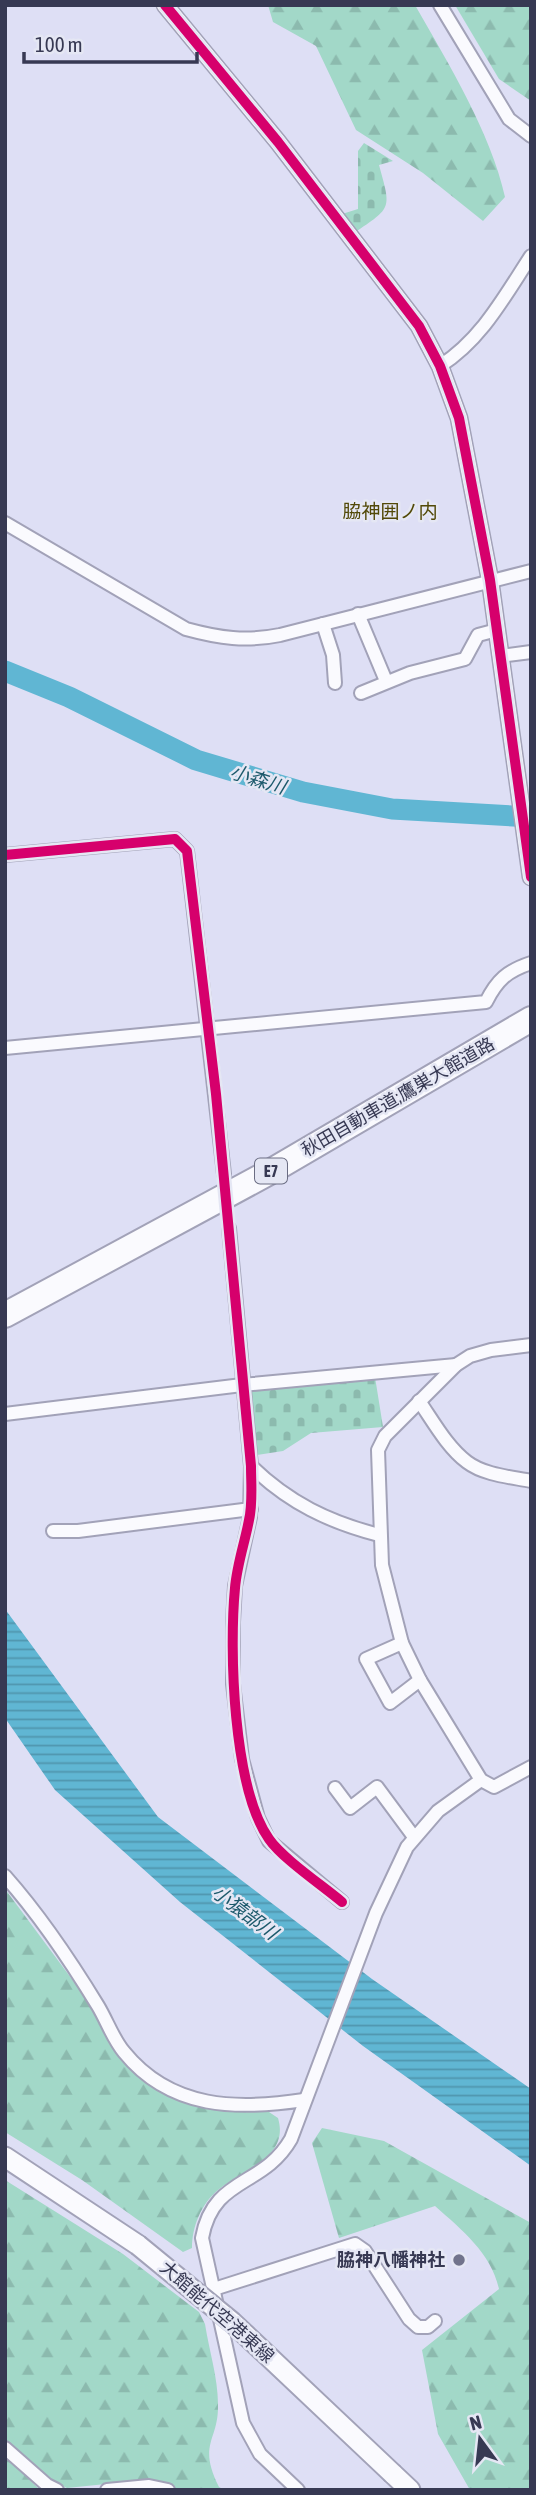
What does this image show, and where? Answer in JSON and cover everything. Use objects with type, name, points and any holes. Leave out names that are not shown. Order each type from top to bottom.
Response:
[{"type":"highway","name":"秋田自動車道;鷹巣大館道路","points":[[5,1314],[280,1166],[531,1019]]},
{"type":"highway","name":"秋田自動車道;鷹巣大館道路","points":[[5,1326],[108,1276],[287,1181],[531,1037]]},
{"type":"main road","name":"大館能代空港東線","points":[[5,2157],[138,2245],[242,2331],[410,2490]]},
{"type":"street","points":[[165,5],[278,142],[419,326],[440,366],[458,418],[489,580],[531,877]]},
{"type":"street","points":[[440,5],[509,119],[531,136]]},
{"type":"street","points":[[440,366],[462,352],[475,339],[531,257]]},
{"type":"street","points":[[5,523],[186,629],[217,638],[253,641],[531,571]]},
{"type":"street","points":[[358,614],[386,681]]},
{"type":"street","points":[[323,624],[333,655],[335,683]]},
{"type":"street","points":[[362,693],[386,681],[465,659],[478,635],[497,630]]},
{"type":"street","points":[[500,656],[531,652]]},
{"type":"street","points":[[5,855],[175,839],[182,843],[187,851],[224,1174]]},
{"type":"street","points":[[5,1048],[486,1002],[494,986],[508,971],[531,963]]},
{"type":"street","points":[[229,1228],[251,1466],[251,1509],[235,1586],[233,1622],[233,1684],[242,1759],[258,1818],[269,1841],[342,1902]]},
{"type":"street","points":[[531,1345],[491,1350],[470,1356],[456,1365],[385,1436],[378,1450],[382,1565],[402,1643],[420,1681],[481,1780],[494,1787],[531,1767]]},
{"type":"street","points":[[5,1414],[242,1385],[456,1365]]},
{"type":"street","points":[[419,1401],[468,1463],[491,1473],[531,1481]]},
{"type":"street","points":[[251,1466],[274,1489],[310,1511],[339,1525],[379,1535]]},
{"type":"street","points":[[53,1531],[78,1531],[251,1509]]},
{"type":"street","points":[[402,1643],[366,1659],[390,1703],[420,1681]]},
{"type":"street","points":[[298,2490],[260,2455],[243,2423],[202,2238],[214,2204],[225,2192],[265,2170],[282,2155],[376,1913],[414,1837],[438,1811],[481,1780]]},
{"type":"street","points":[[335,1788],[350,1808],[376,1787],[414,1837]]},
{"type":"street","points":[[5,1876],[98,2005],[123,2052],[145,2072],[171,2090],[236,2107],[304,2100]]},
{"type":"street","points":[[214,2289],[355,2245],[365,2251],[409,2319],[418,2327],[428,2327],[435,2321]]},
{"type":"street","points":[[5,2448],[47,2485],[57,2490]]},
{"type":"street","points":[[107,2490],[149,2486],[168,2490]]},
{"type":"green space","points":[[268,5],[415,5],[479,123],[505,197],[483,221],[423,173],[356,130],[316,46],[273,22]]},
{"type":"green space","points":[[455,5],[531,5],[531,101],[499,79]]},
{"type":"green space","points":[[364,143],[393,161],[379,165],[386,191],[386,206],[376,218],[354,233],[342,214],[358,209],[358,151]]},
{"type":"green space","points":[[375,1377],[383,1427],[311,1433],[283,1451],[257,1455],[249,1389]]},
{"type":"green space","points":[[5,1889],[100,2017],[119,2056],[151,2085],[187,2102],[230,2112],[269,2112],[278,2118],[280,2132],[271,2153],[262,2162],[218,2190],[207,2202],[199,2216],[192,2248],[183,2252],[82,2180],[5,2132]]},
{"type":"green space","points":[[322,2128],[384,2141],[531,2223],[531,2490],[470,2490],[438,2434],[422,2350],[499,2289],[489,2264],[474,2243],[435,2206],[339,2238],[312,2143]]},
{"type":"green space","points":[[5,2180],[123,2254],[199,2312],[205,2324],[218,2394],[217,2416],[209,2451],[210,2461],[219,2487],[225,2490],[178,2490],[165,2483],[135,2481],[67,2488],[51,2481],[5,2439]]},
{"type":"green space","points":[[5,2456],[40,2490],[5,2490]]},
{"type":"water","name":"小猿部川","points":[[5,1609],[158,1817],[372,1979],[531,2089],[531,2166],[363,2046],[180,1902],[55,1790],[5,1718]]},
{"type":"waterway","name":"小森川","points":[[5,671],[69,697],[196,760],[303,792],[392,809],[531,817]]},
{"type":"tunnel","points":[[224,1174],[229,1228]]},
{"type":"cycle path","points":[[165,5],[278,142],[419,326],[440,366],[459,418],[490,580],[531,877]]},
{"type":"cycle path","points":[[5,855],[175,839],[187,851],[216,1094],[251,1466],[250,1514],[237,1570],[233,1614],[236,1718],[241,1754],[257,1816],[269,1839],[293,1863],[342,1902]]},
{"type":"place","name":"脇神八幡神社","points":[[459,2260]]},
{"type":"district","name":"脇神囲ノ内","points":[[390,511]]}]
